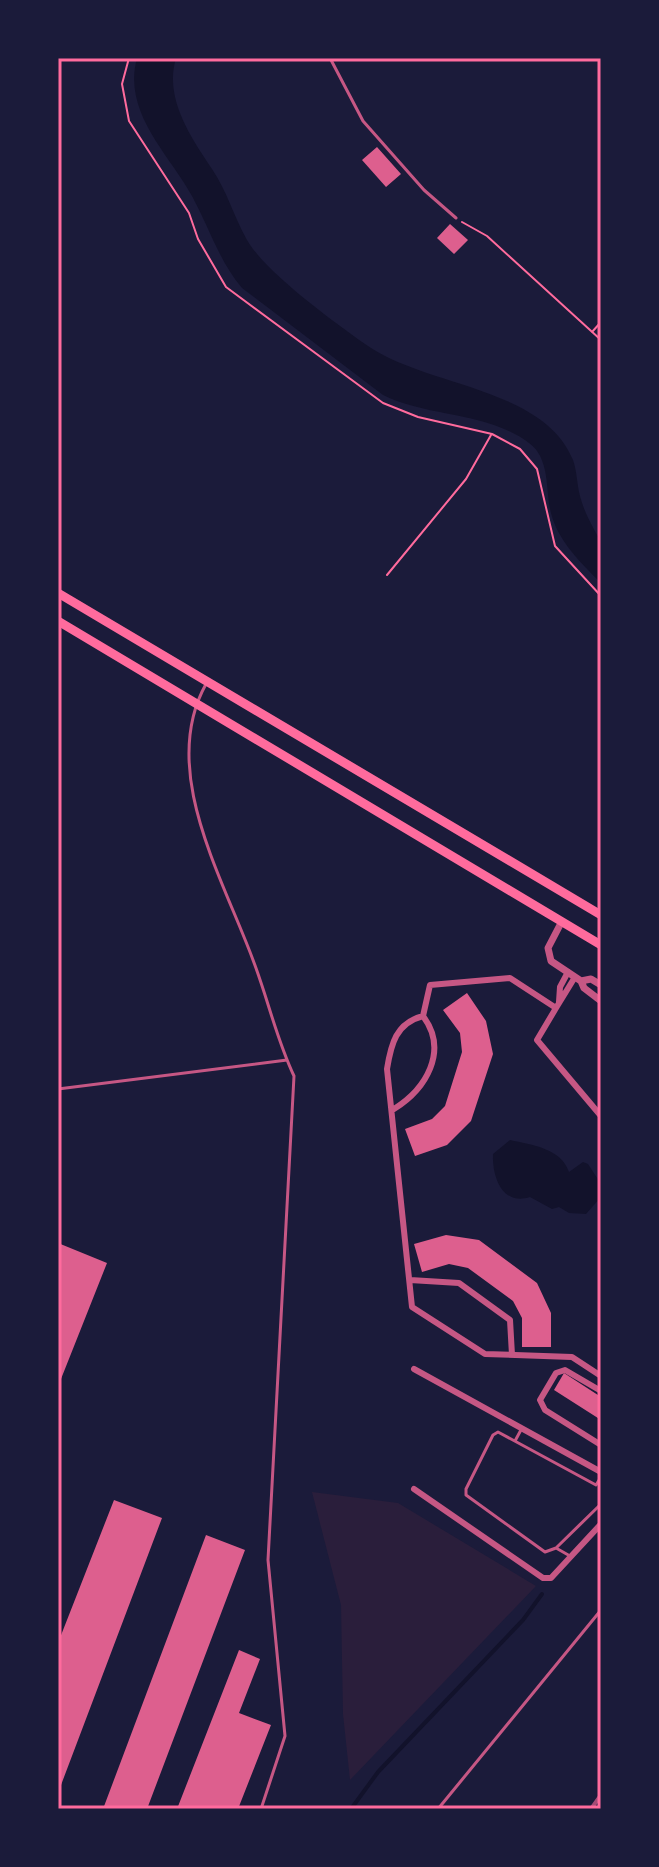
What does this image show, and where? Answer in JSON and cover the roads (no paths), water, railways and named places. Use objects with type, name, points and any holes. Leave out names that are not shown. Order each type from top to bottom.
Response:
[{"type":"main road","points":[[58,593],[601,915]]},
{"type":"main road","points":[[58,621],[601,945]]},
{"type":"street","points":[[561,923],[548,955],[600,998]]},
{"type":"street","points":[[575,977],[591,979],[601,985]]},
{"type":"street","points":[[575,977],[537,1040],[601,1116]]},
{"type":"street","points":[[423,1016],[430,985],[510,978],[557,1005]]},
{"type":"street","points":[[423,1016],[409,1019],[397,1032],[390,1051],[387,1094],[394,1109],[412,1307],[485,1354],[572,1357],[601,1376]]},
{"type":"street","points":[[394,1109],[415,1096],[425,1081],[436,1046],[431,1026],[423,1016]]},
{"type":"street","points":[[410,1280],[459,1283],[510,1320],[512,1355]]},
{"type":"street","points":[[414,1369],[601,1475]]},
{"type":"street","points":[[601,1391],[574,1373],[559,1371],[541,1396],[540,1405],[601,1445]]},
{"type":"street","points":[[414,1489],[543,1578],[551,1578],[601,1524]]},
{"type":"lane","points":[[330,58],[363,121],[424,190],[456,218]]},
{"type":"lane","points":[[207,683],[195,703],[189,769],[199,818],[255,964],[275,1036],[294,1076],[268,1560],[285,1736],[261,1809]]},
{"type":"lane","points":[[58,1089],[287,1060]]},
{"type":"lane","points":[[515,1441],[522,1428]]},
{"type":"lane","points":[[601,1489],[498,1432],[493,1435],[466,1495],[545,1552],[556,1548],[601,1504]]},
{"type":"lane","points":[[596,1485],[601,1475]]},
{"type":"lane","points":[[556,1548],[570,1556]]},
{"type":"lane","points":[[438,1809],[601,1610]]},
{"type":"waterway","points":[[351,1809],[378,1772],[523,1620],[542,1594]]},
{"type":"railway","points":[[591,1809],[601,1795]]}]
